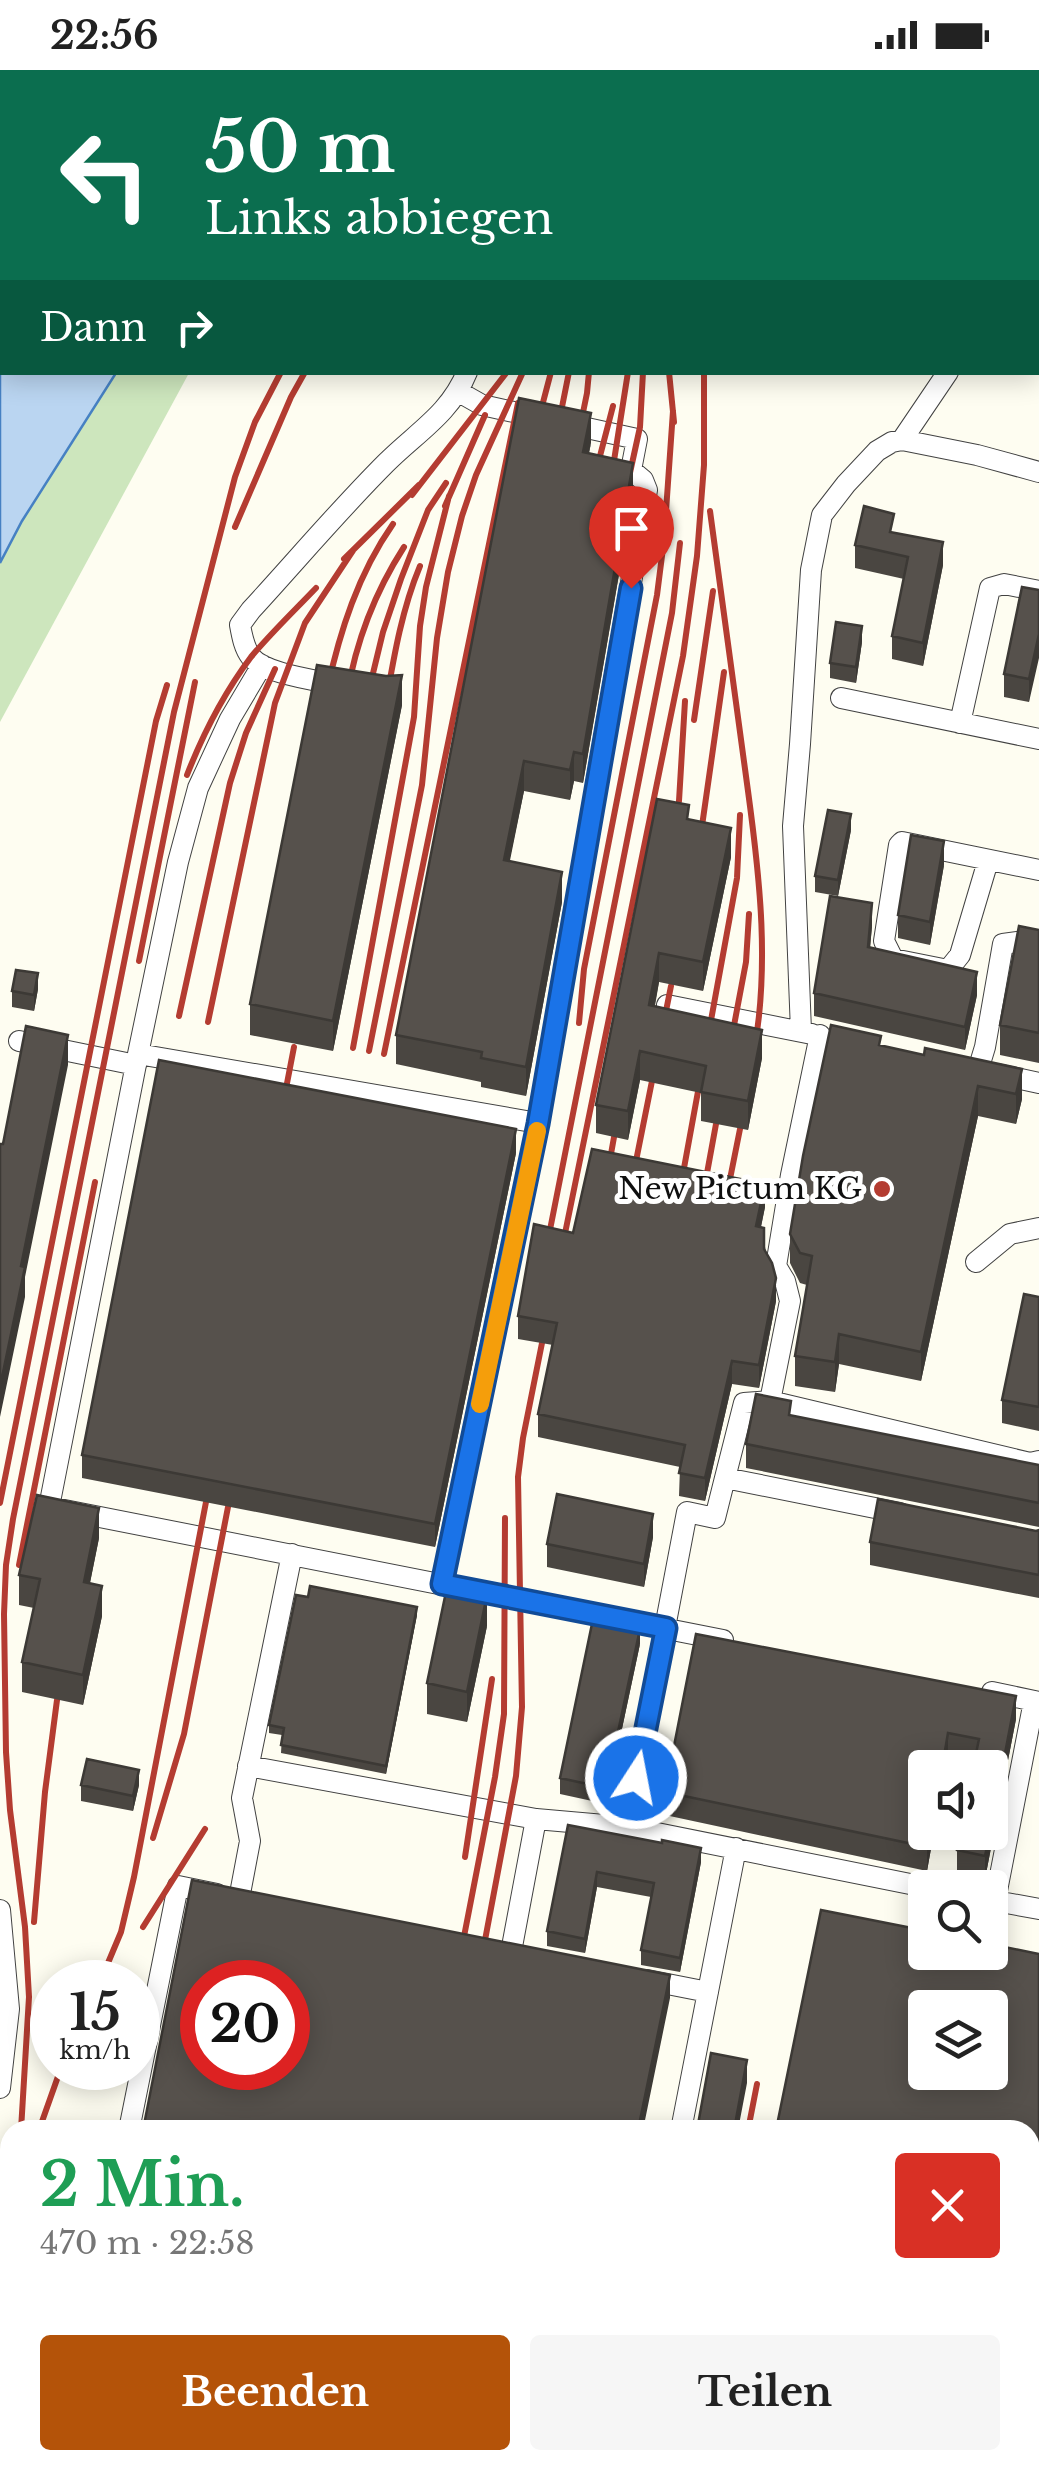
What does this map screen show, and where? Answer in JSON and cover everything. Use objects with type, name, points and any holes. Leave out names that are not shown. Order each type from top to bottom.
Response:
[{"type":"street","points":[[902,440],[946,375]]},
{"type":"street","points":[[358,688],[262,665],[251,658],[240,625],[386,463],[446,409],[463,382],[482,406],[638,439],[631,470],[643,480],[647,490],[538,1124],[442,1584]]},
{"type":"street","points":[[770,1401],[790,1302],[776,1266],[820,1035],[793,826],[810,570],[822,515],[877,451],[902,440],[1039,472]]},
{"type":"street","points":[[960,723],[990,588],[1004,584],[1039,591]]},
{"type":"street","points":[[262,665],[230,719],[198,788],[178,862],[49,1507],[743,1644]]},
{"type":"street","points":[[841,698],[960,723],[1038,733]]},
{"type":"street","points":[[988,861],[955,964],[948,970],[893,959],[884,942],[902,842],[1039,870]]},
{"type":"street","points":[[1039,942],[1002,944],[985,1047],[969,1068],[1039,1083]]},
{"type":"street","points":[[667,1006],[820,1035]]},
{"type":"street","points":[[19,1041],[538,1124]]},
{"type":"street","points":[[976,1262],[1010,1234],[1039,1228]]},
{"type":"street","points":[[626,1827],[687,1512],[715,1518],[744,1403],[770,1401],[1030,1463],[1039,1460]]},
{"type":"street","points":[[725,1478],[928,1519]]},
{"type":"street","points":[[131,2120],[178,1886],[248,1901],[250,1841],[242,1798],[292,1554]]},
{"type":"street","points":[[976,1689],[1036,1701],[999,1870]]},
{"type":"street","points":[[248,1766],[536,1819],[626,1827],[908,1883]]},
{"type":"street","points":[[484,1946],[520,1954],[536,1819]]},
{"type":"street","points":[[682,2120],[736,1848]]},
{"type":"street","points":[[1008,1903],[1039,1909]]},
{"type":"street","points":[[0,1910],[9,2009],[0,2088]]},
{"type":"street","points":[[619,1974],[708,1992]]},
{"type":"green space","points":[[115,375],[188,375],[0,722],[0,563],[22,521]]},
{"type":"water","points":[[0,375],[115,375],[22,521],[0,563]]},
{"type":"building","points":[[519,398],[591,413],[583,452],[633,463],[583,754],[574,752],[570,770],[524,761],[504,860],[562,872],[526,1067],[481,1058],[482,1052],[396,1035]]},
{"type":"building","points":[[864,506],[894,514],[890,532],[943,542],[923,643],[892,636],[908,557],[855,545]]},
{"type":"building","points":[[1022,587],[1039,590],[1039,634],[1029,679],[1004,674]]},
{"type":"building","points":[[836,622],[862,626],[856,667],[830,663]]},
{"type":"building","points":[[317,665],[402,675],[333,1021],[250,1004]]},
{"type":"building","points":[[657,799],[689,805],[687,819],[731,828],[703,962],[659,953],[649,1005],[762,1030],[748,1101],[701,1092],[706,1066],[640,1051],[628,1111],[596,1105]]},
{"type":"building","points":[[828,810],[851,814],[838,880],[815,876]]},
{"type":"building","points":[[911,835],[944,841],[930,922],[898,915]]},
{"type":"building","points":[[830,896],[872,903],[868,947],[977,972],[965,1027],[814,993]]},
{"type":"building","points":[[1019,926],[1039,930],[1039,1033],[1000,1025]]},
{"type":"building","points":[[16,970],[38,973],[34,995],[12,991]]},
{"type":"building","name":"New Pictum KG","points":[[831,1025],[881,1036],[879,1045],[924,1055],[925,1048],[1022,1069],[1016,1094],[978,1086],[921,1352],[839,1334],[835,1362],[795,1356],[812,1256],[800,1253],[790,1234]]},
{"type":"building","points":[[26,1026],[68,1035],[0,1387],[0,1144]]},
{"type":"building","points":[[159,1060],[516,1129],[435,1524],[82,1455]]},
{"type":"building","points":[[592,1149],[765,1184],[756,1226],[764,1228],[764,1249],[776,1278],[759,1365],[732,1361],[705,1478],[679,1473],[685,1445],[538,1414],[557,1323],[518,1316],[534,1224],[573,1233]]},
{"type":"building","points":[[1024,1294],[1039,1297],[1039,1407],[1002,1400]]},
{"type":"building","points":[[756,1394],[791,1401],[789,1415],[1039,1465],[1039,1503],[746,1444]]},
{"type":"building","points":[[557,1494],[653,1514],[644,1564],[547,1544]]},
{"type":"building","points":[[37,1495],[99,1508],[84,1582],[102,1586],[83,1675],[22,1662],[40,1579],[19,1575]]},
{"type":"building","points":[[878,1499],[1039,1530],[1039,1575],[870,1542]]},
{"type":"building","points":[[310,1586],[417,1607],[386,1766],[281,1745],[284,1728],[269,1725],[296,1595],[308,1597]]},
{"type":"building","points":[[447,1587],[487,1595],[467,1692],[427,1683]]},
{"type":"building","points":[[593,1619],[640,1629],[606,1788],[560,1778]]},
{"type":"building","points":[[696,1634],[1016,1696],[1006,1750],[977,1750],[979,1739],[948,1733],[945,1750],[908,1750],[908,1843],[665,1792]]},
{"type":"building","points":[[87,1759],[139,1770],[133,1796],[81,1785]]},
{"type":"building","points":[[568,1825],[701,1848],[680,1958],[641,1950],[654,1883],[597,1872],[585,1939],[547,1931]]},
{"type":"building","points":[[957,1850],[986,1850],[985,1856]]},
{"type":"building","points":[[192,1880],[670,1975],[640,2120],[145,2120],[151,2090],[160,2090],[160,2043]]},
{"type":"building","points":[[821,1910],[908,1927],[908,1970],[1008,1970],[1008,1948],[1039,1954],[1039,2120],[778,2120]]},
{"type":"building","points":[[711,2053],[747,2060],[736,2120],[699,2120]]},
{"type":"railway","points":[[22,2120],[29,1997],[6,1752],[6,1565],[174,712],[235,477],[255,422],[279,375]]},
{"type":"railway","points":[[235,527],[303,375]]},
{"type":"railway","points":[[412,495],[505,375]]},
{"type":"railway","points":[[369,1051],[422,785],[448,572],[476,475],[522,375]]},
{"type":"railway","points":[[536,429],[550,375]]},
{"type":"railway","points":[[557,432],[568,375]]},
{"type":"railway","points":[[578,437],[589,375]]},
{"type":"railway","points":[[610,486],[628,375]]},
{"type":"railway","points":[[626,491],[640,427],[643,375]]},
{"type":"railway","points":[[669,375],[674,422]]},
{"type":"railway","points":[[561,1253],[683,656],[704,465],[704,375]]},
{"type":"railway","points":[[384,1054],[518,403]]},
{"type":"railway","points":[[593,483],[613,406]]},
{"type":"railway","points":[[579,1023],[584,969],[657,595],[673,411]]},
{"type":"railway","points":[[445,506],[485,415]]},
{"type":"railway","points":[[367,698],[401,579],[428,510],[446,483]]},
{"type":"railway","points":[[344,559],[419,485]]},
{"type":"railway","points":[[353,1048],[414,717],[426,587],[449,496]]},
{"type":"railway","points":[[710,511],[759,890],[761,990],[753,1057]]},
{"type":"railway","points":[[327,690],[352,604],[393,524]]},
{"type":"railway","points":[[546,1250],[672,613],[680,543]]},
{"type":"railway","points":[[347,695],[368,618],[404,547]]},
{"type":"railway","points":[[208,1022],[275,703],[305,623],[354,549]]},
{"type":"railway","points":[[386,702],[403,616],[420,566]]},
{"type":"railway","points":[[187,775],[215,714],[241,671],[316,588]]},
{"type":"railway","points":[[694,720],[713,591]]},
{"type":"railway","points":[[179,1016],[230,783],[246,733],[275,669]]},
{"type":"railway","points":[[700,840],[724,672]]},
{"type":"railway","points":[[139,961],[195,682]]},
{"type":"railway","points":[[0,1503],[156,721],[167,685]]},
{"type":"railway","points":[[679,801],[685,701]]},
{"type":"railway","points":[[680,1190],[737,878],[740,815]]},
{"type":"railway","points":[[729,1052],[746,962],[749,914]]},
{"type":"railway","points":[[632,1181],[671,986]]},
{"type":"railway","points":[[283,1104],[294,1047]]},
{"type":"railway","points":[[607,1176],[618,1115]]},
{"type":"railway","points":[[703,1195],[716,1124]]},
{"type":"railway","points":[[726,1199],[740,1129]]},
{"type":"railway","points":[[19,1565],[95,1182]]},
{"type":"railway","points":[[482,1956],[516,1776],[522,1707],[518,1477],[542,1343]]},
{"type":"railway","points":[[109,1960],[121,1932],[134,1877],[206,1502]]},
{"type":"railway","points":[[153,1838],[184,1734],[228,1507]]},
{"type":"railway","points":[[461,1952],[504,1714],[505,1518]]},
{"type":"railway","points":[[465,1857],[492,1679]]},
{"type":"railway","points":[[34,1922],[57,1700]]},
{"type":"railway","points":[[143,1927],[205,1829]]},
{"type":"railway","points":[[750,2120],[757,2084]]},
{"type":"railway","points":[[43,2120],[53,2090]]},
{"type":"slow traffic","points":[[480,1404],[537,1131]]},
{"type":"place","name":"New Pictum KG","points":[[882,1189]]},
{"type":"route","points":[[631,588],[538,1124],[442,1584],[666,1628],[636,1778]]}]
